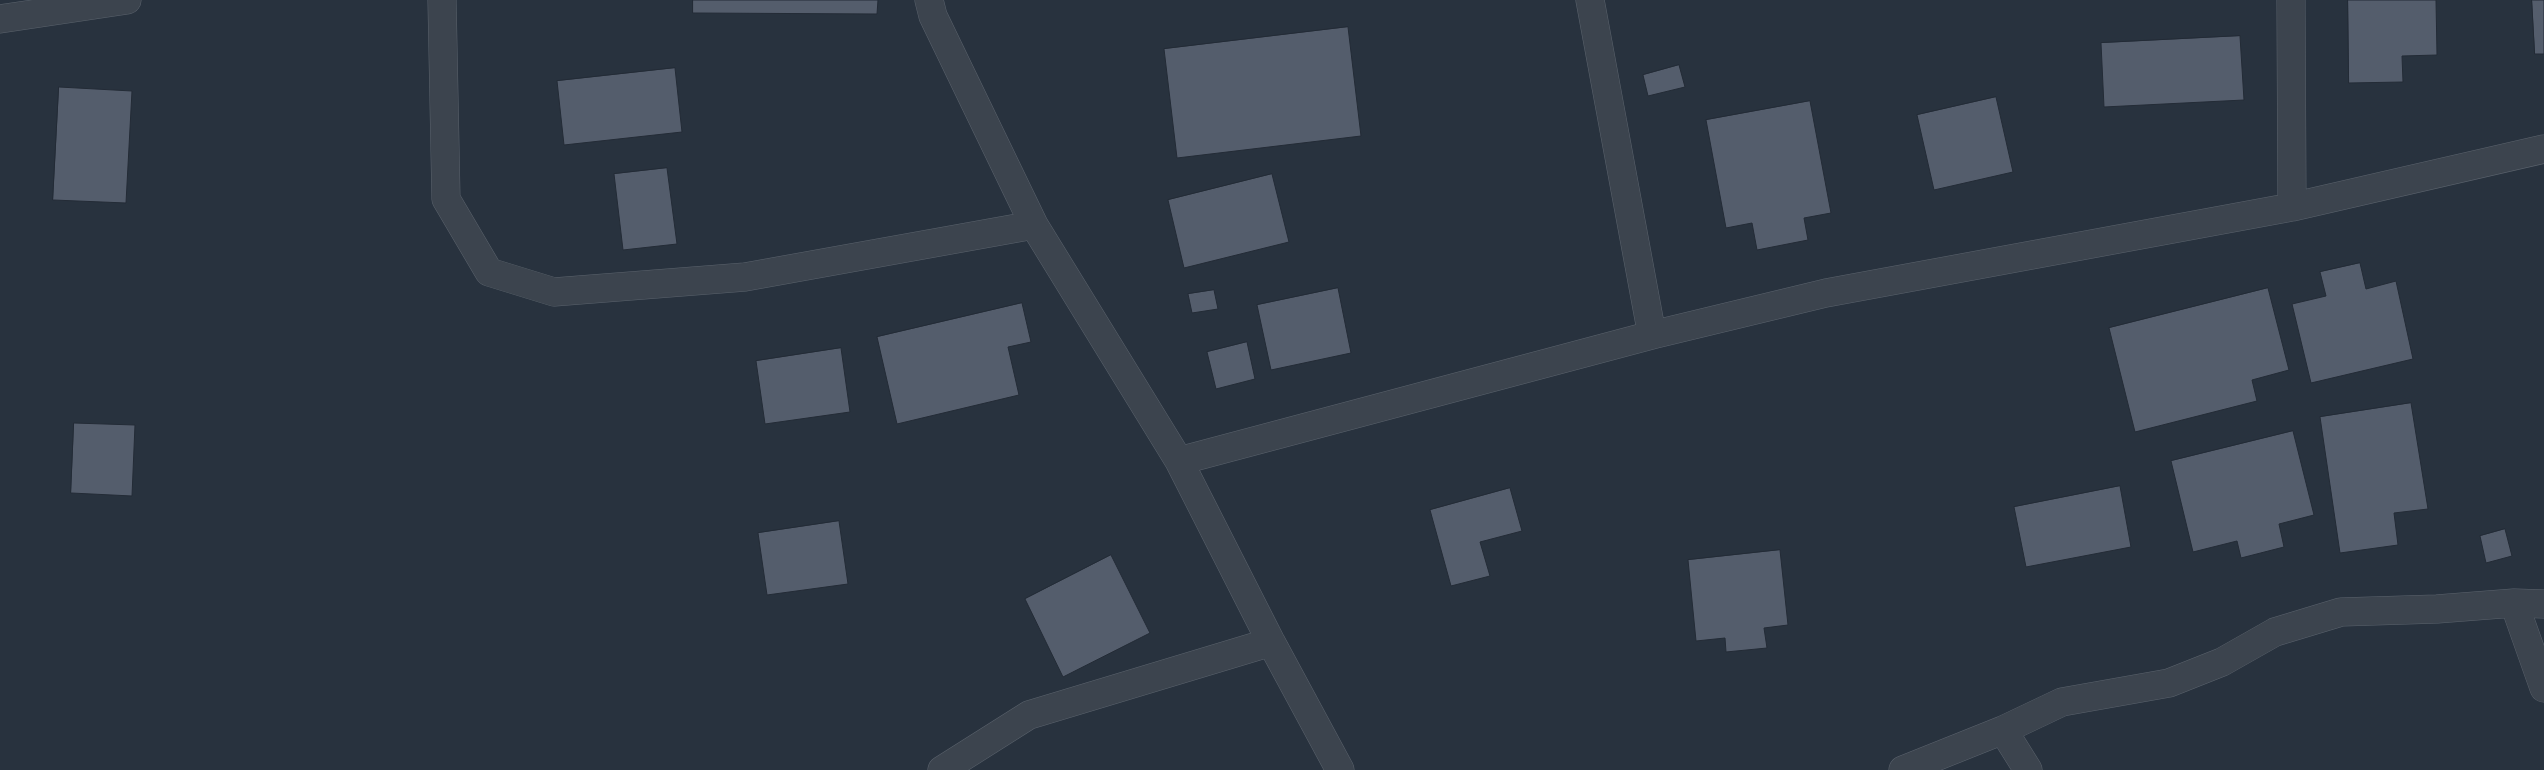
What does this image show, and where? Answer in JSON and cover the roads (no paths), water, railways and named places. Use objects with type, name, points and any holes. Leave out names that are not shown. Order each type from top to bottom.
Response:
[{"type":"street","points":[[0,19],[127,0]]},
{"type":"street","points":[[442,0],[446,200],[489,272],[554,292],[745,277],[1034,225]]},
{"type":"street","points":[[929,0],[933,16],[1034,225],[1178,461],[1271,642],[1340,770]]},
{"type":"street","points":[[1590,0],[1652,336]]},
{"type":"street","points":[[2291,0],[2292,207]]},
{"type":"street","points":[[1178,461],[1652,336],[1826,293],[2292,207],[2544,149]]},
{"type":"street","points":[[1903,770],[2003,730],[2062,702],[2169,683],[2222,662],[2275,632],[2342,612],[2437,609],[2514,603],[2544,604]]},
{"type":"street","points":[[2514,603],[2544,688]]},
{"type":"street","points":[[942,770],[1029,715],[1271,642]]},
{"type":"street","points":[[2003,730],[2028,770]]}]
